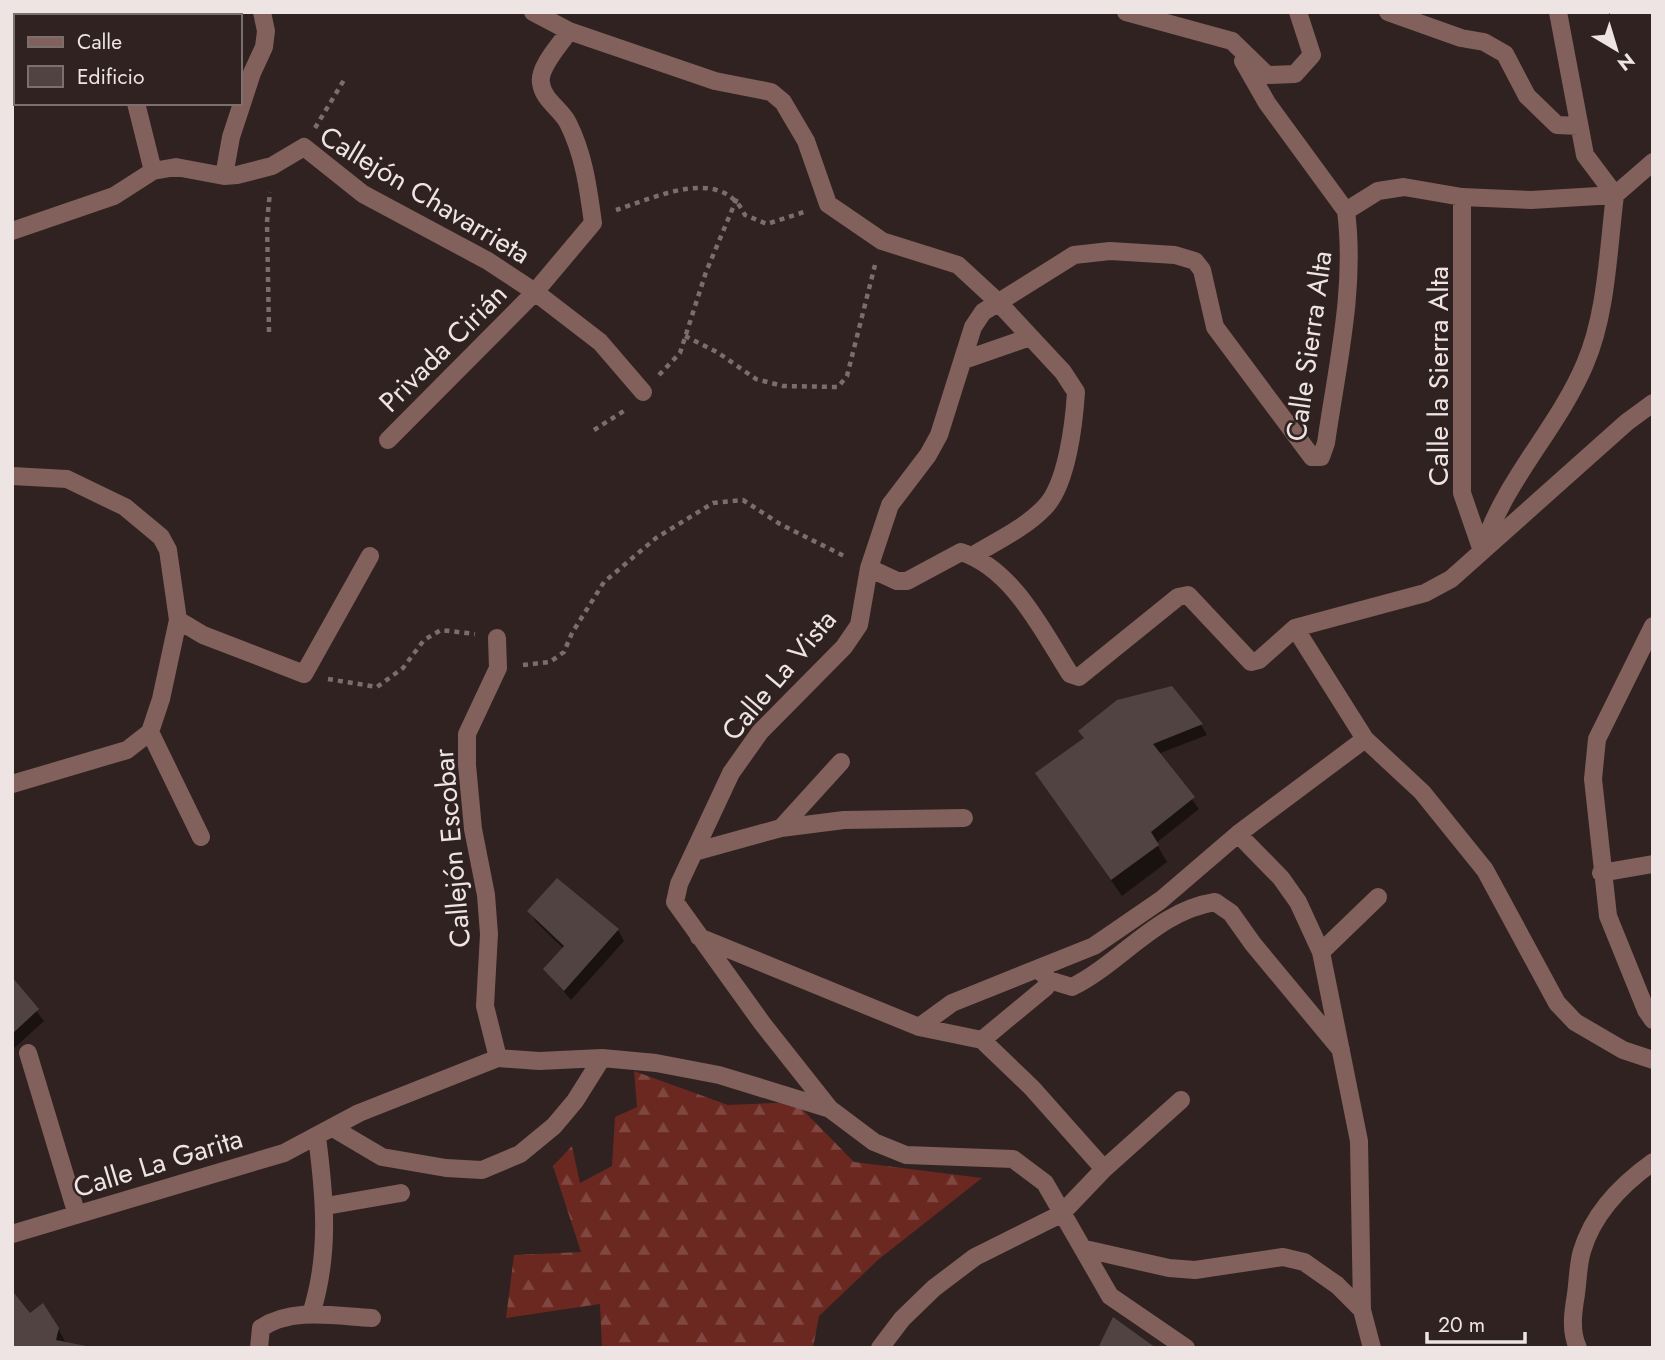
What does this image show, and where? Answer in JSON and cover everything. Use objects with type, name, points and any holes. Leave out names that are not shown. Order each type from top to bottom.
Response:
[{"type":"street","points":[[242,102],[264,47],[266,31],[262,12]]},
{"type":"street","points":[[533,12],[569,31],[715,81],[771,92],[783,102],[806,141],[828,204],[882,241],[958,265],[998,300],[1063,372],[1076,392],[1058,487],[1046,506],[1027,524],[972,556]]},
{"type":"street","points":[[1126,12],[1232,41],[1267,75],[1295,74],[1312,55],[1298,12]]},
{"type":"street","points":[[1388,12],[1461,38],[1484,42],[1505,54],[1527,96],[1537,106],[1557,125],[1579,126]]},
{"type":"street","points":[[1482,551],[1492,517],[1585,366],[1595,337],[1615,195],[1585,155],[1558,12]]},
{"type":"street","points":[[569,31],[542,72],[540,82],[545,95],[567,120],[586,166],[593,223]]},
{"type":"street","points":[[1232,41],[1267,103],[1346,211],[1378,191],[1404,187],[1462,197],[1531,200],[1615,195],[1653,162]]},
{"type":"street","points":[[136,105],[153,171]]},
{"type":"street","points":[[224,176],[230,137],[241,105]]},
{"type":"street","name":"Callejón Chavarrieta","points":[[12,231],[114,196],[153,171],[176,167],[224,176],[272,166],[304,147],[363,194],[488,261],[536,292],[600,342],[643,391]]},
{"type":"street","name":"Calle la Sierra Alta","points":[[1462,197],[1462,492],[1482,551]]},
{"type":"street","name":"Calle Sierra Alta","points":[[1074,255],[1110,251],[1175,255],[1195,261],[1202,270],[1215,327],[1312,457],[1321,457],[1349,284],[1351,249],[1346,211]]},
{"type":"street","name":"Privada Cirián","points":[[388,440],[536,292],[593,223]]},
{"type":"street","name":"Calle La Vista","points":[[830,1109],[675,902],[679,884],[732,773],[760,732],[844,647],[859,625],[869,568],[890,505],[928,455],[939,435],[973,327],[983,312],[998,300],[1074,255]]},
{"type":"street","points":[[964,360],[1030,337]]},
{"type":"street","points":[[869,568],[897,581],[907,581],[961,552],[972,556],[1019,592],[1070,674],[1079,677],[1178,597],[1188,595],[1251,662],[1258,660],[1295,628],[1425,593],[1451,579],[1627,422],[1653,403]]},
{"type":"street","points":[[12,476],[67,479],[125,507],[160,537],[168,550],[178,620],[161,699],[150,732],[127,750],[12,784]]},
{"type":"street","points":[[178,620],[203,635],[304,674],[370,556]]},
{"type":"street","points":[[1650,1012],[1608,916],[1601,873],[1593,779],[1597,739],[1653,626]]},
{"type":"street","points":[[1295,628],[1365,739],[1422,792],[1485,870],[1557,1003],[1575,1022],[1623,1050],[1653,1060]]},
{"type":"street","name":"Callejón Escobar","points":[[498,638],[498,668],[467,734],[467,765],[473,829],[486,895],[489,934],[485,1006],[498,1058]]},
{"type":"street","points":[[150,732],[201,837]]},
{"type":"street","points":[[919,1027],[952,1003],[993,984],[1044,975],[1105,938],[1161,900],[1238,834],[1365,739]]},
{"type":"street","points":[[780,828],[841,762]]},
{"type":"street","points":[[694,852],[780,828],[844,820],[964,818]]},
{"type":"street","points":[[1238,834],[1281,878],[1298,902],[1321,952],[1359,1141],[1362,1310],[1372,1348]]},
{"type":"street","points":[[1601,873],[1653,864]]},
{"type":"street","points":[[1321,952],[1378,897]]},
{"type":"street","points":[[1044,975],[1072,987],[1150,930],[1197,905],[1215,902],[1231,913],[1253,944],[1343,1052]]},
{"type":"street","points":[[698,936],[919,1027],[982,1040],[1032,1088],[1104,1169]]},
{"type":"street","points":[[982,1040],[1040,994],[1044,975]]},
{"type":"street","points":[[28,1053],[77,1215]]},
{"type":"street","points":[[498,1058],[539,1061],[602,1058],[719,1075],[830,1109],[874,1142],[906,1155],[1013,1159],[1045,1183],[1110,1296],[1186,1348]]},
{"type":"street","name":"Calle La Garita","points":[[12,1234],[284,1153],[389,1100],[498,1058]]},
{"type":"street","points":[[333,1128],[382,1157],[446,1168],[482,1170],[520,1154],[554,1126],[575,1101],[602,1058]]},
{"type":"street","points":[[880,1348],[902,1319],[934,1288],[975,1257],[1061,1214],[1104,1169],[1181,1100]]},
{"type":"street","points":[[311,1314],[322,1281],[326,1206],[317,1137]]},
{"type":"street","points":[[1578,1348],[1573,1337],[1573,1311],[1582,1251],[1609,1202],[1635,1175],[1653,1163]]},
{"type":"street","points":[[326,1206],[401,1193]]},
{"type":"street","points":[[1085,1249],[1169,1268],[1195,1270],[1283,1256],[1304,1262],[1337,1284],[1362,1310]]},
{"type":"street","points":[[259,1348],[261,1328],[276,1318],[311,1314],[372,1318]]},
{"type":"path","points":[[304,147],[344,80]]},
{"type":"path","points":[[268,332],[267,222],[272,166]]},
{"type":"path","points":[[593,223],[607,213],[677,191],[715,187],[737,198],[745,215],[767,223],[828,204]]},
{"type":"path","points":[[594,430],[625,412],[680,353],[706,272],[737,198]]},
{"type":"path","points":[[685,336],[717,352],[756,379],[793,387],[838,387],[847,376],[882,241]]},
{"type":"path","points":[[550,662],[564,652],[572,633],[604,582],[632,557],[713,503],[743,500],[780,524],[869,568]]},
{"type":"path","points":[[304,674],[377,687],[403,668],[424,640],[441,630],[498,638]]},
{"type":"green space","points":[[634,1071],[728,1105],[795,1102],[854,1162],[982,1178],[879,1259],[819,1316],[813,1348],[602,1348],[600,1304],[506,1318],[514,1255],[581,1252],[553,1166],[572,1146],[580,1183],[612,1166],[615,1117],[637,1107]]},
{"type":"building","points":[[1172,686],[1203,724],[1153,744],[1195,797],[1151,832],[1159,845],[1111,880],[1035,773],[1084,738],[1078,731],[1117,700]]},
{"type":"building","points":[[557,878],[619,929],[564,991],[543,969],[564,946],[527,911]]},
{"type":"building","points":[[12,977],[39,1009],[12,1034]]},
{"type":"building","points":[[14,1293],[30,1313],[43,1303],[59,1328],[56,1340],[96,1348],[12,1348]]},
{"type":"building","points":[[1113,1317],[1156,1348],[1098,1348]]}]
